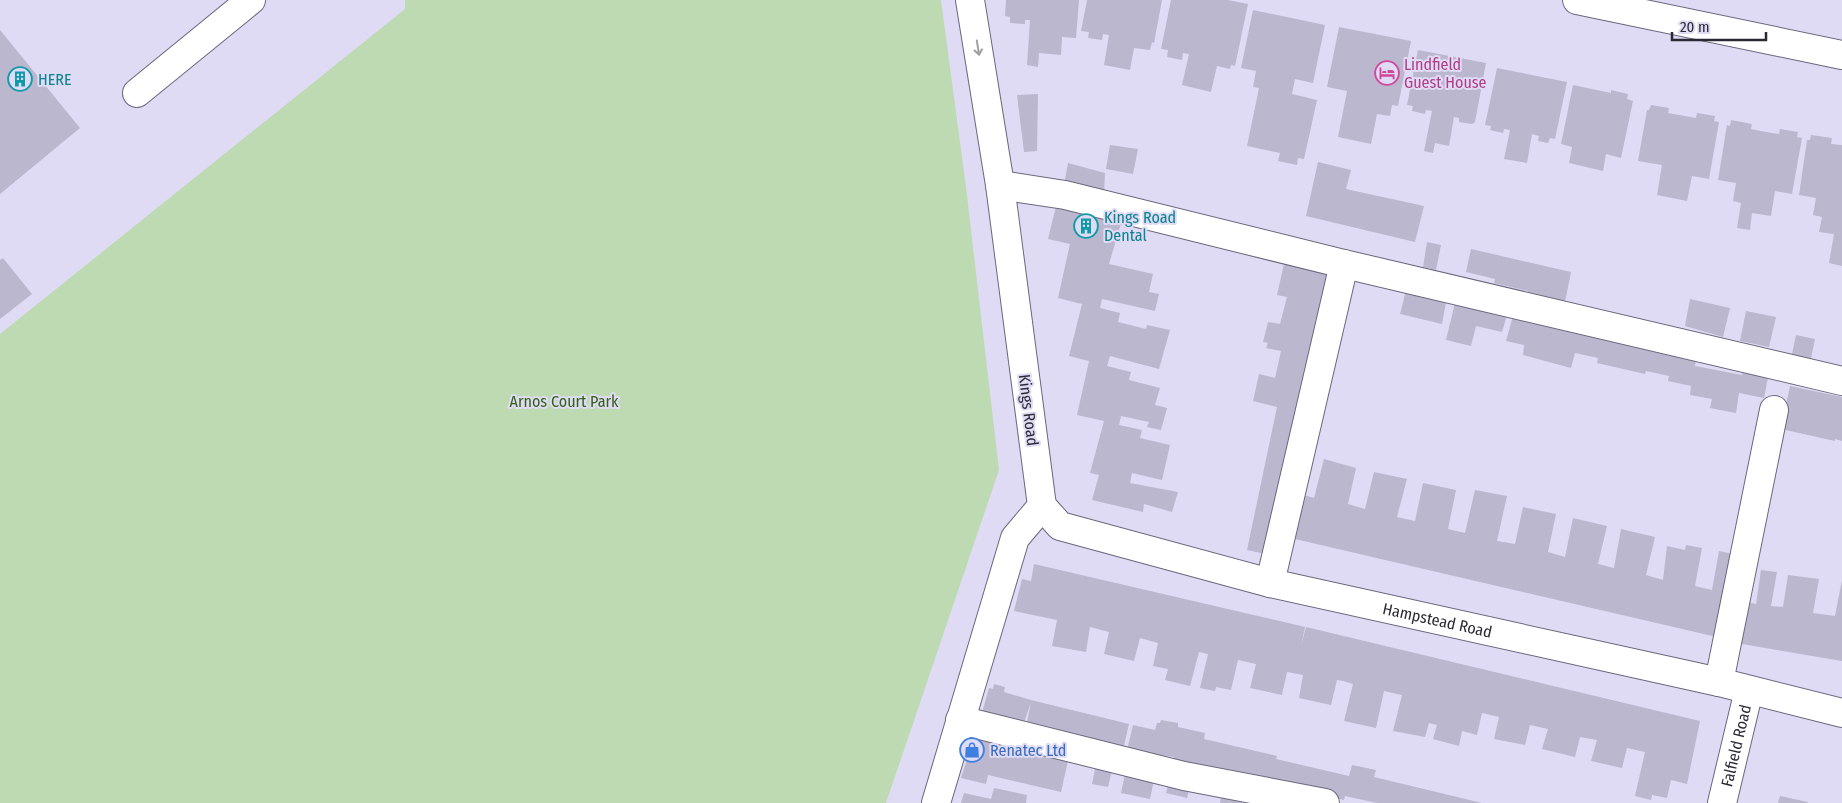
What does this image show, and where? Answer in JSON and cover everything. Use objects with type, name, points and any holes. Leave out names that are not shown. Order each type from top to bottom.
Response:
[{"type":"main road","points":[[137,93],[251,0]]},
{"type":"main road","name":"Kings Road","points":[[970,0],[999,175],[1042,506]]},
{"type":"main road","points":[[1577,0],[1842,55]]},
{"type":"main road","points":[[999,175],[1065,194],[1344,264],[1842,381]]},
{"type":"main road","points":[[1270,583],[1344,264]]},
{"type":"main road","points":[[1719,682],[1774,410]]},
{"type":"main road","points":[[936,803],[1015,538],[1042,506]]},
{"type":"main road","name":"Hampstead Road","points":[[1042,506],[1060,526],[1270,583],[1719,682],[1842,713]]},
{"type":"main road","name":"Falfield Road","points":[[1722,803],[1749,690]]},
{"type":"main road","points":[[960,720],[1184,776],[1325,803]]},
{"type":"green space","name":"Arnos Court Park","points":[[405,0],[941,0],[966,187],[999,470],[886,803],[0,803],[0,334],[405,9]]},
{"type":"building","points":[[1006,0],[1079,0],[1076,38],[1062,37],[1061,55],[1039,53],[1038,67],[1027,65],[1030,20],[1025,20],[1025,24],[1010,23],[1010,17],[1005,16]]},
{"type":"building","points":[[1087,0],[1162,0],[1154,43],[1152,42],[1150,50],[1134,48],[1130,70],[1104,65],[1109,35],[1103,34],[1102,40],[1088,38],[1089,32],[1081,31]]},
{"type":"building","points":[[1171,0],[1228,0],[1248,4],[1235,66],[1231,65],[1230,69],[1217,66],[1211,92],[1182,85],[1189,54],[1183,53],[1182,60],[1167,57],[1168,50],[1161,49]]},
{"type":"building","points":[[1253,10],[1325,25],[1313,83],[1295,79],[1292,94],[1317,100],[1304,159],[1298,158],[1297,165],[1278,161],[1280,153],[1247,146],[1259,88],[1253,87],[1256,71],[1241,68]]},
{"type":"building","points":[[1339,27],[1411,41],[1398,106],[1392,105],[1390,116],[1377,114],[1371,144],[1338,137],[1347,91],[1327,87]]},
{"type":"building","name":"HERE","points":[[0,30],[80,128],[0,194]]},
{"type":"building","points":[[1418,50],[1486,63],[1475,122],[1472,124],[1459,122],[1459,118],[1454,117],[1449,146],[1435,143],[1433,153],[1424,151],[1432,111],[1426,110],[1425,114],[1412,111],[1413,106],[1407,105]]},
{"type":"building","points":[[1497,68],[1567,82],[1555,139],[1550,138],[1548,143],[1538,141],[1539,136],[1532,134],[1527,163],[1504,159],[1510,130],[1504,129],[1503,133],[1490,130],[1491,126],[1485,125]]},
{"type":"building","points":[[1573,85],[1611,93],[1611,90],[1628,94],[1627,99],[1633,101],[1621,158],[1606,154],[1603,171],[1569,163],[1572,147],[1561,144]]},
{"type":"building","points":[[1038,94],[1037,151],[1024,152],[1017,95]]},
{"type":"building","points":[[1651,105],[1669,108],[1668,113],[1696,118],[1697,113],[1715,116],[1714,121],[1719,122],[1709,179],[1692,176],[1687,201],[1657,195],[1662,165],[1638,161],[1647,110],[1649,110]]},
{"type":"building","points":[[1731,120],[1752,124],[1751,129],[1766,132],[1779,134],[1780,129],[1798,132],[1797,137],[1802,138],[1792,194],[1775,191],[1771,216],[1752,213],[1750,230],[1737,228],[1741,203],[1733,201],[1736,183],[1718,180],[1727,125],[1730,126]]},
{"type":"building","points":[[1811,135],[1832,138],[1831,144],[1842,145],[1842,266],[1829,263],[1834,234],[1819,232],[1822,217],[1813,215],[1816,198],[1799,195],[1807,140],[1810,140]]},
{"type":"building","points":[[1110,145],[1138,149],[1133,174],[1106,169]]},
{"type":"building","points":[[1318,162],[1351,170],[1346,189],[1424,206],[1415,242],[1306,216]]},
{"type":"building","points":[[1068,163],[1105,173],[1104,194],[1064,185]]},
{"type":"building","points":[[1058,198],[1124,213],[1109,264],[1153,274],[1149,292],[1159,294],[1155,311],[1102,299],[1100,308],[1120,313],[1118,322],[1146,329],[1147,325],[1170,330],[1159,369],[1110,356],[1107,366],[1131,372],[1129,380],[1160,388],[1155,405],[1167,408],[1161,430],[1147,427],[1149,422],[1121,416],[1119,425],[1142,430],[1140,438],[1170,445],[1162,480],[1132,473],[1130,483],[1178,492],[1172,512],[1144,504],[1143,512],[1092,500],[1099,475],[1090,473],[1104,421],[1077,415],[1089,361],[1069,356],[1082,304],[1058,298],[1070,244],[1048,239]]},
{"type":"building","points":[[1427,242],[1441,245],[1436,270],[1423,267]]},
{"type":"building","points":[[1471,249],[1571,272],[1565,302],[1527,295],[1528,291],[1494,283],[1495,279],[1466,272]]},
{"type":"building","points":[[1286,255],[1338,270],[1270,555],[1247,550],[1277,407],[1253,401],[1259,374],[1275,378],[1281,351],[1266,348],[1268,343],[1263,342],[1268,322],[1280,324],[1287,297],[1277,295]]},
{"type":"building","points":[[3,258],[32,294],[0,319],[0,260]]},
{"type":"building","points":[[1408,283],[1433,290],[1430,299],[1446,302],[1442,324],[1400,314]]},
{"type":"building","points":[[1690,299],[1730,308],[1723,337],[1685,326]]},
{"type":"building","points":[[1455,303],[1507,315],[1502,332],[1476,326],[1471,346],[1446,340]]},
{"type":"building","points":[[1746,311],[1776,317],[1769,347],[1740,341]]},
{"type":"building","points":[[1513,316],[1697,355],[1695,366],[1742,375],[1744,365],[1769,372],[1764,398],[1739,393],[1736,413],[1710,408],[1712,399],[1690,395],[1691,386],[1668,381],[1669,376],[1646,371],[1645,374],[1597,363],[1598,358],[1575,353],[1571,368],[1523,355],[1524,345],[1506,341]]},
{"type":"building","points":[[1796,335],[1815,339],[1810,363],[1791,359]]},
{"type":"building","points":[[1790,386],[1842,397],[1842,441],[1781,429]]},
{"type":"building","points":[[1324,459],[1356,468],[1348,504],[1365,509],[1374,472],[1407,479],[1397,517],[1415,521],[1423,483],[1456,490],[1448,529],[1465,533],[1475,490],[1507,496],[1497,541],[1515,544],[1523,507],[1556,514],[1548,552],[1565,557],[1573,518],[1607,526],[1598,564],[1614,568],[1621,529],[1655,537],[1646,575],[1663,580],[1667,546],[1685,550],[1686,545],[1702,548],[1695,586],[1712,590],[1719,551],[1738,555],[1721,638],[1295,539],[1304,495],[1314,498]]},
{"type":"building","points":[[1034,564],[1305,627],[1301,646],[1306,627],[1700,721],[1687,784],[1671,780],[1667,798],[1652,795],[1651,800],[1635,796],[1645,752],[1627,748],[1622,768],[1591,761],[1597,740],[1580,737],[1575,757],[1542,749],[1548,729],[1530,725],[1525,745],[1494,739],[1499,717],[1482,713],[1477,735],[1462,731],[1459,746],[1433,739],[1437,725],[1429,723],[1425,737],[1393,731],[1402,695],[1384,691],[1376,728],[1344,721],[1353,684],[1343,681],[1337,680],[1331,705],[1299,698],[1303,675],[1287,672],[1282,695],[1250,688],[1256,664],[1238,660],[1231,690],[1216,687],[1215,691],[1200,688],[1208,654],[1199,652],[1190,686],[1165,680],[1168,669],[1153,666],[1158,643],[1140,638],[1134,661],[1104,654],[1109,632],[1090,627],[1086,652],[1052,646],[1057,620],[1014,611],[1022,579],[1031,581]]},
{"type":"building","points":[[1761,570],[1777,572],[1771,606],[1783,607],[1788,575],[1819,579],[1813,613],[1835,616],[1842,580],[1842,661],[1736,643],[1744,601],[1756,604]]},
{"type":"building","points":[[994,684],[1005,687],[1004,692],[1031,700],[1129,724],[1123,750],[1026,727],[1031,702],[1023,726],[982,713],[989,688],[993,689]]},
{"type":"building","points":[[1161,720],[1178,723],[1178,727],[1205,733],[1204,739],[1277,756],[1276,759],[1349,776],[1352,765],[1376,770],[1374,777],[1482,803],[1377,803],[1345,796],[1344,800],[1173,761],[1174,757],[1127,750],[1133,725],[1155,730],[1157,723],[1160,723]]},
{"type":"building","points":[[977,728],[1070,752],[1061,792],[988,775],[986,784],[961,778]]},
{"type":"building","points":[[1097,759],[1114,762],[1108,787],[1092,784]]},
{"type":"building","points":[[1127,765],[1156,771],[1150,799],[1121,793]]},
{"type":"building","points":[[1170,777],[1191,782],[1187,798],[1166,793]]},
{"type":"building","points":[[994,788],[1027,795],[1026,803],[961,803],[964,793],[991,799]]},
{"type":"building","points":[[1222,791],[1244,796],[1242,803],[1220,803]]},
{"type":"building","points":[[1780,796],[1808,802],[1808,803],[1778,803]]},
{"type":"place","name":"Lindfield Guest House","points":[[1387,73]]},
{"type":"place","name":"HERE","points":[[20,79]]},
{"type":"place","name":"Kings Road Dental","points":[[1086,226]]},
{"type":"place","name":"Renatec Ltd","points":[[972,750]]}]
